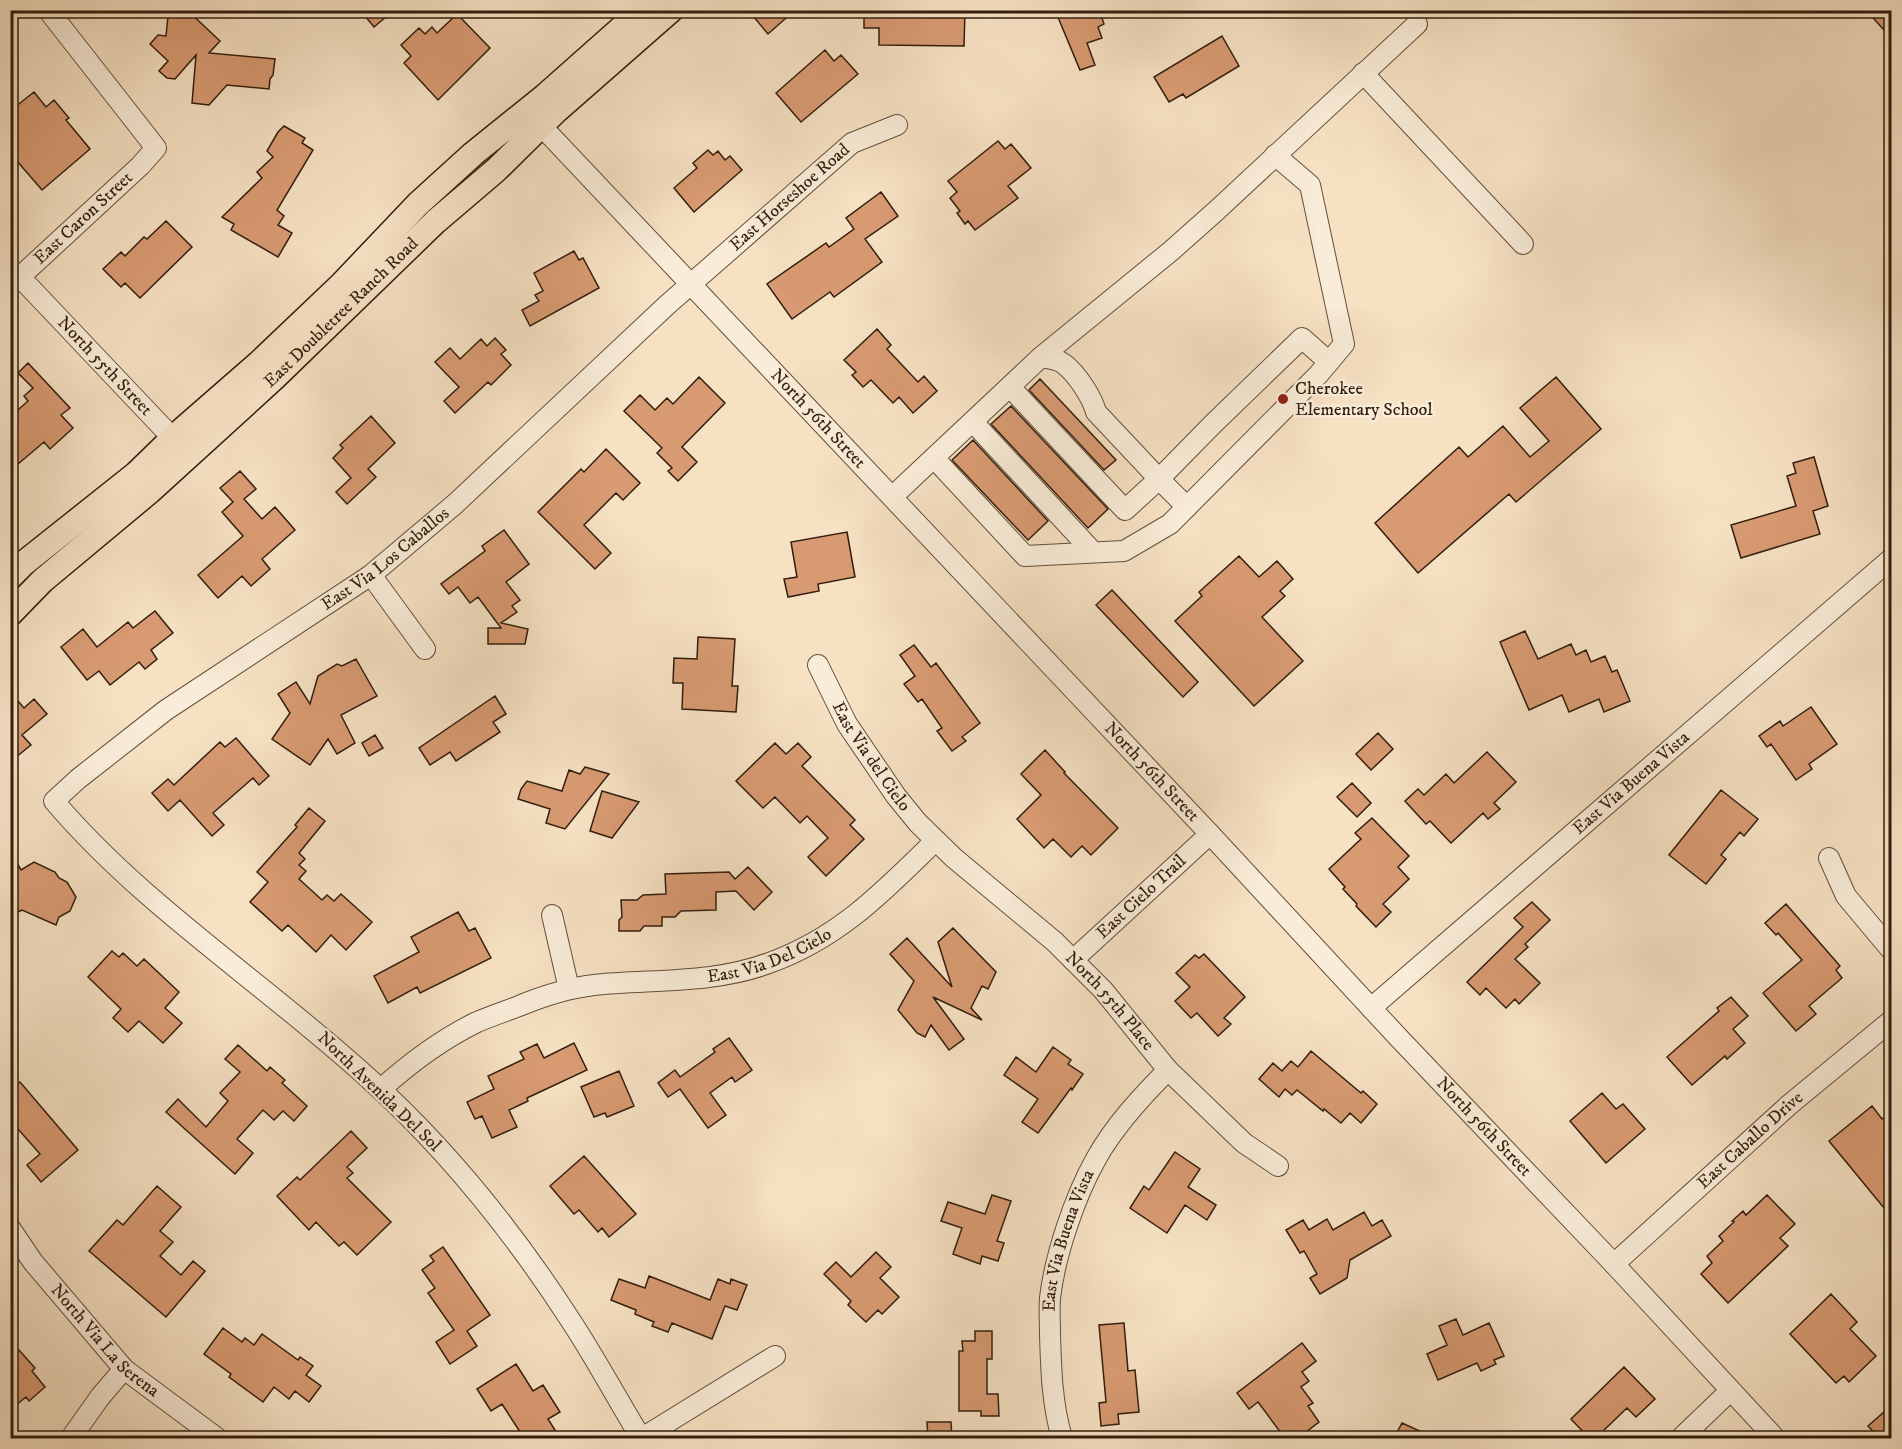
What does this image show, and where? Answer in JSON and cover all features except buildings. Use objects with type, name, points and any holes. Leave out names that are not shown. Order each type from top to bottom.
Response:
[{"type":"main road","name":"East Doubletree Ranch Road","points":[[10,577],[24,563],[136,474],[181,447],[274,378],[435,222],[496,170],[534,118],[545,96],[642,10]]},
{"type":"main road","name":"East Doubletree Ranch Road","points":[[534,118],[671,10]]},
{"type":"main road","name":"East Doubletree Ranch Road","points":[[10,614],[42,581],[86,542],[150,491],[181,447]]},
{"type":"street","name":"East Caron Street","points":[[15,281],[140,166],[156,148],[48,10]]},
{"type":"street","points":[[892,498],[1041,357],[1171,251],[1417,24]]},
{"type":"street","points":[[1364,74],[1523,244]]},
{"type":"street","name":"North 56th Street","points":[[534,118],[1210,834],[1775,1438]]},
{"type":"street","name":"East Horseshoe Road","points":[[691,284],[852,143],[897,125]]},
{"type":"street","points":[[934,458],[1025,556],[1124,551],[1170,524],[1344,344],[1310,185],[1275,155]]},
{"type":"street","name":"North 55th Street","points":[[15,281],[181,447]]},
{"type":"street","name":"East Via Los Caballos","points":[[54,801],[78,779],[166,710],[371,575],[455,504],[691,284]]},
{"type":"street","points":[[1010,387],[1125,510],[1302,338],[1329,362]]},
{"type":"street","points":[[1041,357],[1064,363],[1092,399],[1096,412],[1187,507]]},
{"type":"street","points":[[973,422],[1093,552]]},
{"type":"street","name":"East Via Buena Vista","points":[[1371,1008],[1892,558]]},
{"type":"street","points":[[371,575],[425,649]]},
{"type":"street","name":"East Via del Cielo","points":[[818,665],[847,724],[896,796],[935,841]]},
{"type":"street","name":"North Avenida Del Sol","points":[[54,801],[72,823],[125,874],[313,1029],[381,1089],[446,1156],[503,1226],[576,1329],[642,1438]]},
{"type":"street","name":"East Cielo Trail","points":[[1073,960],[1210,834]]},
{"type":"street","name":"North 55th Place","points":[[935,841],[1055,942],[1103,990],[1168,1071],[1244,1143],[1278,1166]]},
{"type":"street","name":"East Via Del Cielo","points":[[381,1089],[401,1071],[438,1045],[478,1022],[539,998],[569,989],[602,984],[695,980],[767,964],[801,950],[837,930],[862,910],[935,841]]},
{"type":"street","points":[[1828,858],[1846,896],[1892,951]]},
{"type":"street","points":[[552,915],[569,989]]},
{"type":"street","name":"East Caballo Drive","points":[[1614,1264],[1789,1105],[1892,1020]]},
{"type":"street","name":"East Via Buena Vista","points":[[1062,1438],[1055,1414],[1051,1374],[1050,1299],[1056,1263],[1074,1206],[1096,1158],[1150,1088],[1168,1071]]},
{"type":"street","name":"North Via La Serena","points":[[10,1228],[33,1262],[124,1368],[217,1438]]},
{"type":"street","points":[[642,1438],[775,1356]]},
{"type":"street","points":[[70,1438],[124,1368]]},
{"type":"street","points":[[1681,1438],[1730,1391]]},
{"type":"place","name":"Cherokee Elementary School","points":[[1283,399]]}]
